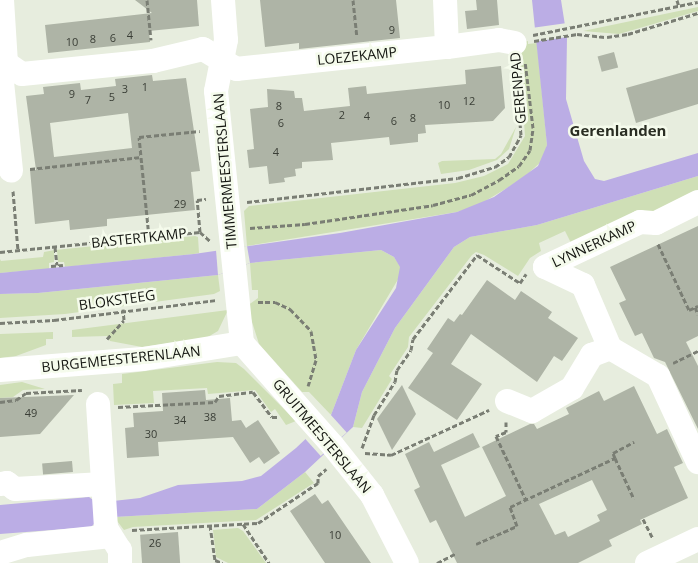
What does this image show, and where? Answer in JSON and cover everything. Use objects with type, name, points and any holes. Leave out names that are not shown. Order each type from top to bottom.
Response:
[{"type":"street","points":[[2,0],[2,82],[11,171]]},
{"type":"street","name":"TIMMERMEESTERSLAAN","points":[[223,0],[226,40],[216,91],[227,201],[236,249],[237,301],[242,343]]},
{"type":"street","points":[[445,0],[447,47]]},
{"type":"street","name":"LOEZEKAMP","points":[[222,61],[236,69],[499,40],[523,43]]},
{"type":"street","points":[[3,64],[22,74],[153,61],[203,50],[222,61]]},
{"type":"street","name":"LYNNERKAMP","points":[[545,267],[640,222],[656,223],[698,202]]},
{"type":"street","points":[[545,267],[583,285],[610,348],[658,376],[698,462]]},
{"type":"street","name":"BURGEMEESTERENLAAN","points":[[0,370],[143,359],[242,343]]},
{"type":"street","name":"GRUITMEESTERSLAAN","points":[[242,343],[317,427],[372,495],[407,563]]},
{"type":"street","points":[[507,401],[532,411],[572,388],[592,355],[610,348]]},
{"type":"street","points":[[94,401],[109,532],[120,550],[120,563]]},
{"type":"street","points":[[0,484],[6,483],[15,489],[103,492]]},
{"type":"street","points":[[0,553],[27,545],[109,532]]},
{"type":"street","points":[[647,563],[698,539]]},
{"type":"path","points":[[147,0],[153,61]]},
{"type":"path","points":[[353,0],[360,56]]},
{"type":"path","points":[[677,0],[679,6]]},
{"type":"path","name":"GERENPAD","points":[[523,43],[575,27],[698,2]]},
{"type":"path","name":"GERENPAD","points":[[523,43],[576,34],[607,37],[628,34],[698,13]]},
{"type":"path","name":"GERENPAD","points":[[227,201],[458,178],[495,167],[510,157],[521,135],[523,43]]},
{"type":"path","name":"GERENPAD","points":[[236,249],[305,224],[433,205],[471,195],[499,180],[519,166],[530,150],[533,128],[523,43]]},
{"type":"path","points":[[149,237],[139,137],[200,130]]},
{"type":"path","points":[[18,250],[11,171],[141,157]]},
{"type":"path","name":"BASTERTKAMP","points":[[0,252],[200,232],[197,200],[227,201]]},
{"type":"path","points":[[648,223],[689,310],[696,306],[698,314]]},
{"type":"path","points":[[55,247],[57,265]]},
{"type":"path","points":[[526,500],[496,436],[506,432],[507,401],[391,455],[361,453],[374,415],[395,382],[397,370],[411,350],[414,339],[477,255],[520,283],[528,272],[545,267]]},
{"type":"path","points":[[51,266],[63,265]]},
{"type":"path","name":"BLOKSTEEG","points":[[0,322],[54,320],[123,309],[237,301],[275,302],[303,320],[311,331],[316,360],[305,393]]},
{"type":"path","points":[[105,341],[124,320],[123,309]]},
{"type":"path","points":[[658,376],[665,367],[698,351]]},
{"type":"path","points":[[0,402],[16,400],[26,393],[94,401],[215,402],[219,396],[253,392],[272,417],[275,414],[280,420]]},
{"type":"path","points":[[634,442],[613,453],[634,499]]},
{"type":"path","points":[[109,532],[124,537],[133,529],[258,523],[318,483],[318,476],[332,463],[338,452]]},
{"type":"path","points":[[476,544],[518,526],[510,507],[615,458]]},
{"type":"path","points":[[242,524],[269,563]]},
{"type":"path","points":[[210,526],[215,560],[222,563]]},
{"type":"path","points":[[437,563],[457,553]]},
{"type":"green space","points":[[698,7],[698,11],[619,34],[583,31]]},
{"type":"green space","points":[[528,41],[528,44],[537,43],[547,145],[543,160],[522,179],[477,206],[457,212],[247,246],[244,211],[249,206],[455,183],[484,176],[508,164],[525,136],[519,56],[522,43]]},
{"type":"green space","points":[[516,127],[509,149],[497,160],[469,170],[441,174],[438,163],[442,161],[495,159],[501,154]]},
{"type":"green space","points":[[698,176],[698,196],[573,247],[565,231],[539,243],[541,251],[530,258],[518,276],[476,252],[409,337],[408,347],[389,376],[392,379],[362,428],[353,427],[362,392],[395,328],[454,247],[470,237],[537,225]]},
{"type":"green space","points":[[198,237],[199,253],[194,254],[65,267],[64,262],[58,262],[57,251],[54,251],[54,262],[49,263],[49,269],[0,273],[0,259],[1,261],[43,257],[44,252],[55,250]]},
{"type":"green space","points":[[381,250],[394,257],[400,266],[400,276],[356,350],[331,415],[309,392],[302,392],[259,344],[247,306],[258,298],[258,290],[252,290],[250,263]]},
{"type":"green space","points":[[218,275],[220,291],[214,294],[65,314],[0,318],[0,294],[38,293]]},
{"type":"green space","points":[[228,310],[218,331],[206,338],[142,347],[110,341],[107,336],[72,337],[72,330]]},
{"type":"green space","points":[[53,332],[53,339],[46,339],[46,345],[16,356],[0,358],[0,334]]},
{"type":"green space","points":[[217,362],[236,363],[296,421],[286,425],[275,409],[271,412],[255,390],[208,394],[207,388],[153,391],[154,403],[114,405],[113,384],[122,383],[122,374]]},
{"type":"green space","points":[[22,382],[45,389],[23,390],[13,397],[0,398],[0,385]]},
{"type":"green space","points":[[305,472],[314,483],[256,520],[133,527],[124,530],[114,517],[257,509]]},
{"type":"green space","points":[[238,528],[243,531],[266,563],[228,563],[216,557],[213,530]]},
{"type":"shaded area","points":[[532,0],[561,0],[567,38],[566,99],[584,161],[595,179],[604,181],[698,153],[698,176],[537,225],[470,237],[454,247],[395,328],[362,392],[353,427],[305,472],[257,509],[114,517],[113,501],[140,498],[178,485],[242,481],[261,476],[296,448],[331,415],[356,350],[396,288],[400,267],[394,257],[381,250],[250,263],[218,275],[38,293],[0,294],[0,273],[194,254],[340,233],[457,212],[494,197],[538,166],[547,145]]},
{"type":"shaded area","points":[[89,497],[96,502],[97,521],[91,527],[0,534],[0,505]]},
{"type":"pier","points":[[567,23],[569,37],[535,42],[533,28]]},
{"type":"pier","points":[[247,246],[250,263],[218,275],[216,250]]},
{"type":"pier","points":[[330,414],[347,433],[321,456],[304,437]]},
{"type":"building","points":[[135,0],[197,0],[199,26],[149,31],[150,42],[48,53],[45,25],[152,13]]},
{"type":"building","points":[[260,0],[396,0],[400,38],[299,49],[299,43],[265,47]]},
{"type":"building","points":[[476,0],[497,0],[499,25],[467,29],[465,11],[477,10]]},
{"type":"building","points":[[614,52],[618,67],[602,72],[598,56]]},
{"type":"building","points":[[501,66],[505,108],[493,121],[425,125],[426,133],[418,134],[418,142],[390,145],[389,137],[331,143],[333,160],[302,162],[302,168],[295,169],[296,176],[284,178],[285,182],[269,184],[267,166],[249,168],[247,150],[254,149],[250,109],[268,107],[267,89],[294,91],[295,98],[302,98],[304,111],[350,106],[348,88],[366,86],[367,94],[466,84],[465,70]]},
{"type":"building","points":[[698,68],[698,104],[636,123],[626,88]]},
{"type":"building","points":[[152,75],[153,81],[186,78],[200,171],[191,172],[195,210],[107,219],[107,226],[70,230],[69,220],[35,224],[30,170],[36,170],[26,96],[44,94],[43,87],[80,83],[81,90],[116,86],[115,79]],"holes":[[[128,113],[132,148],[54,157],[50,123]]]},
{"type":"building","points":[[698,226],[698,336],[686,342],[698,366],[698,429],[665,362],[654,358],[642,333],[635,336],[619,303],[626,300],[610,267]]},
{"type":"building","points":[[487,280],[515,300],[521,291],[552,312],[548,318],[578,338],[562,361],[554,356],[537,382],[471,334],[451,364],[482,384],[457,420],[408,388],[433,353],[427,349],[448,318],[454,322],[460,314],[462,315]]},
{"type":"building","points":[[402,385],[416,414],[392,450],[377,419]]},
{"type":"building","points":[[634,386],[657,434],[667,429],[683,463],[674,467],[688,498],[640,520],[642,524],[609,540],[612,546],[578,563],[457,563],[436,520],[430,523],[414,490],[420,487],[405,454],[429,442],[434,452],[473,433],[480,447],[441,465],[465,517],[506,496],[482,447],[530,424],[534,424],[537,429],[569,414],[566,408],[599,391],[604,401]],"holes":[[[592,480],[607,510],[597,515],[600,521],[568,537],[565,531],[555,535],[539,504]]]},
{"type":"building","points":[[205,390],[206,400],[230,398],[232,421],[241,420],[246,428],[258,420],[280,453],[264,464],[259,457],[250,463],[233,437],[158,442],[159,456],[127,458],[125,428],[134,427],[133,413],[163,411],[162,393]]},
{"type":"building","points":[[74,395],[40,434],[0,437],[0,398]]},
{"type":"building","points":[[72,461],[73,472],[43,475],[42,464]]},
{"type":"building","points":[[315,494],[322,504],[328,500],[371,563],[325,563],[290,511]]},
{"type":"building","points":[[178,532],[180,563],[142,563],[140,535]]},
{"type":"district","name":"Gerenlanden","points":[[618,131]]}]
